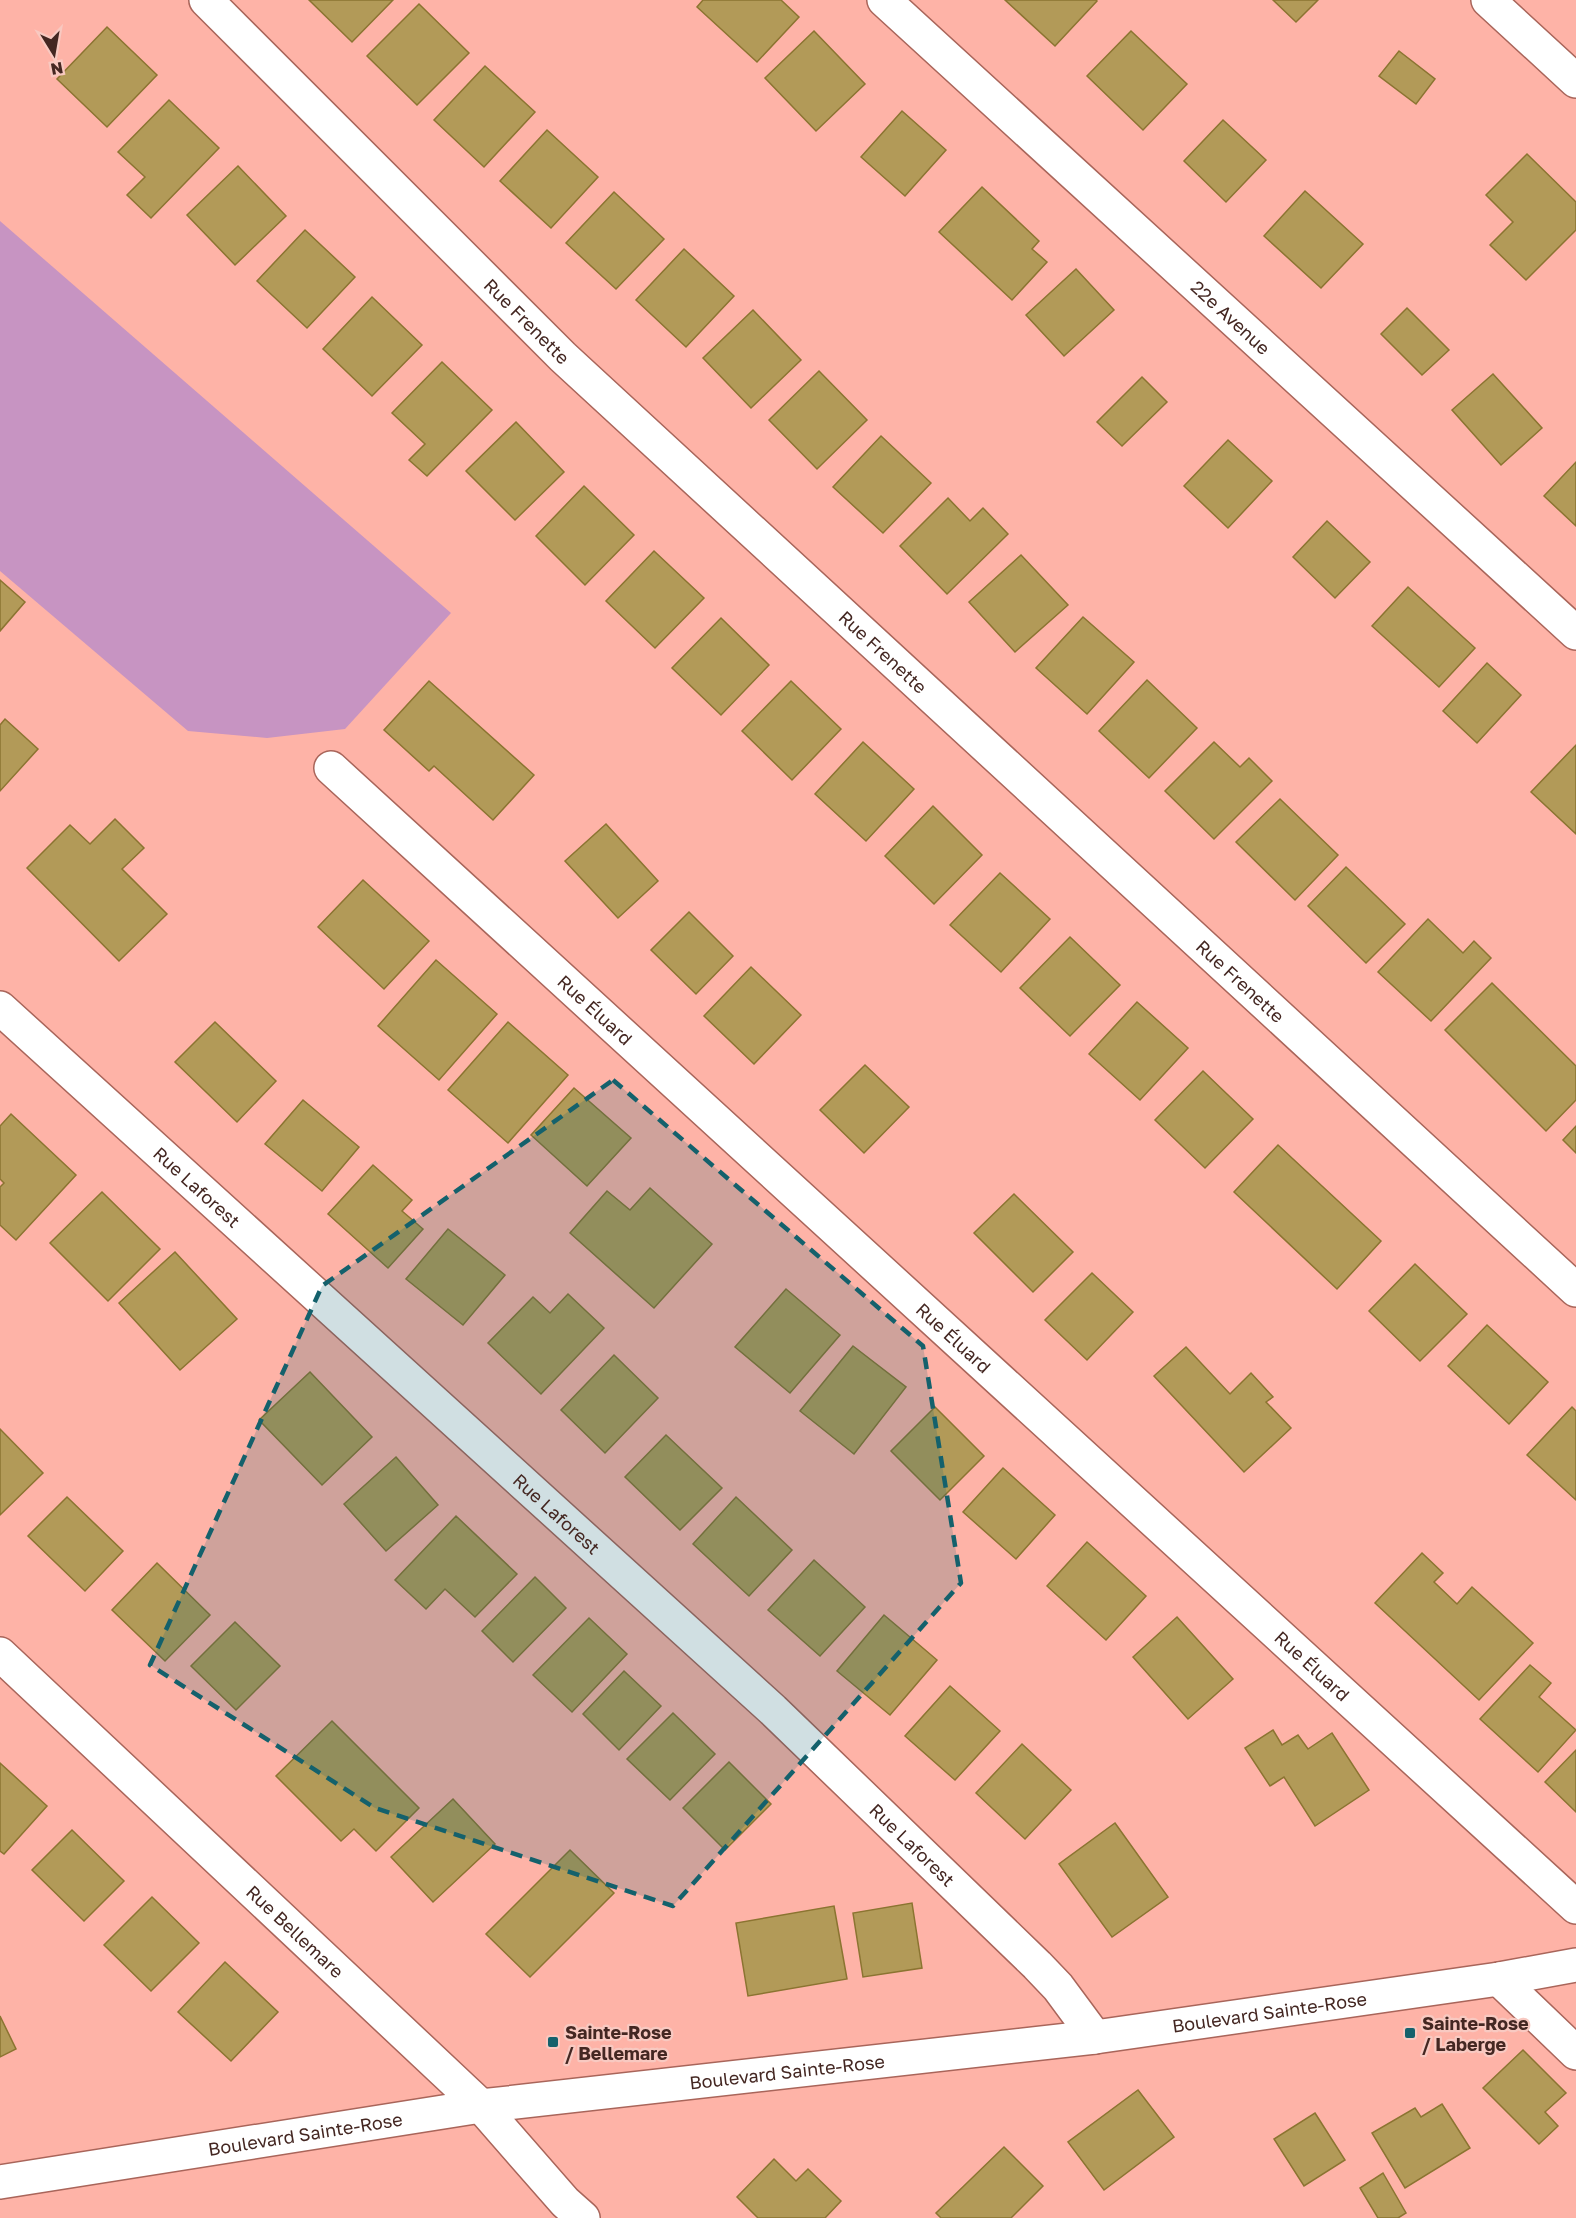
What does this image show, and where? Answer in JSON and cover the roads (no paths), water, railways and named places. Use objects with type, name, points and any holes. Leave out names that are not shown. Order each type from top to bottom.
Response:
[{"type":"street","name":"Rue Frenette","points":[[206,0],[562,357],[1576,1290]]},
{"type":"street","name":"22e Avenue","points":[[884,0],[1576,633]]},
{"type":"street","points":[[1488,0],[1576,81]]},
{"type":"street","name":"Rue Éluard","points":[[331,768],[1576,1908]]},
{"type":"street","name":"Rue Laforest","points":[[0,1008],[773,1710],[1037,1965],[1058,1987],[1095,2037]]},
{"type":"street","name":"Rue Bellemare","points":[[0,1654],[481,2106],[583,2218]]},
{"type":"street","name":"Boulevard Sainte-Rose","points":[[0,2181],[481,2106],[1095,2037],[1500,1979],[1576,1965]]},
{"type":"street","points":[[1500,1979],[1576,2053]]},
{"type":"place","name":"Sainte-Rose / Laberge","points":[[1410,2033]]},
{"type":"place","name":"Sainte-Rose / Bellemare","points":[[553,2042]]}]
